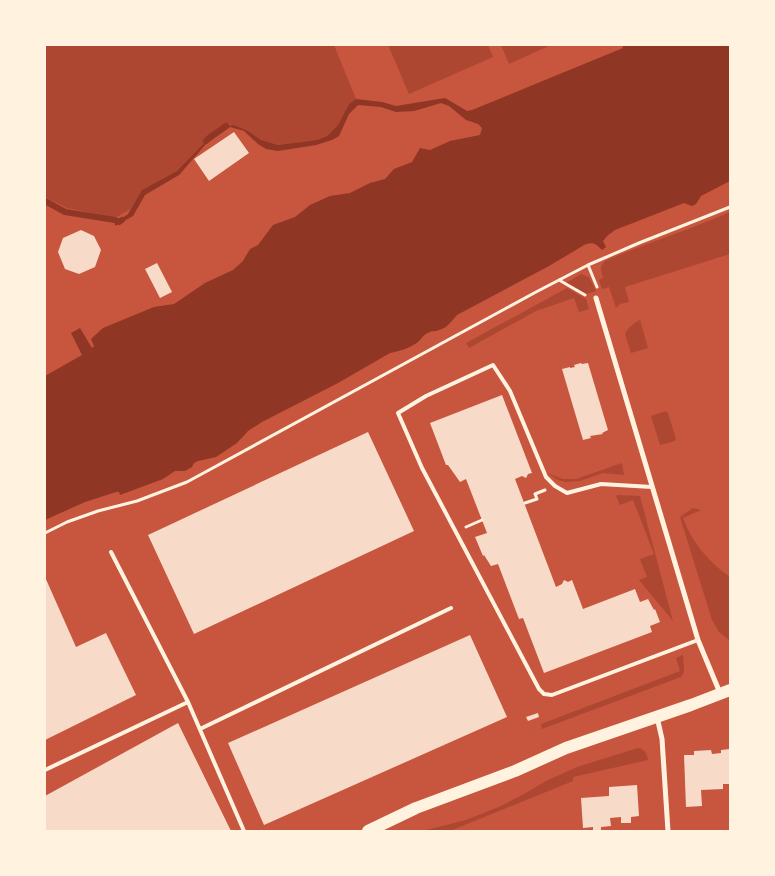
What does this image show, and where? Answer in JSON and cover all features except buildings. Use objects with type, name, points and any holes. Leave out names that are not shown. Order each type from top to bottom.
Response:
[{"type":"main road","points":[[368,831],[416,808],[515,771],[566,748],[725,692]]},
{"type":"street","points":[[595,296],[698,640],[725,692]]},
{"type":"street","points":[[657,717],[662,739],[668,831]]},
{"type":"lane","points":[[652,487],[601,484],[568,493],[555,486],[546,477],[510,391],[493,365],[426,396],[398,413],[422,468],[534,680],[544,694],[552,695],[698,640]]},
{"type":"lane","points":[[111,552],[188,702],[244,831]]},
{"type":"lane","points":[[200,729],[451,608]]},
{"type":"lane","points":[[45,770],[188,702]]},
{"type":"path","points":[[45,533],[67,522],[98,511],[137,502],[187,482],[588,265],[730,207]]},
{"type":"path","points":[[559,280],[587,297],[595,296],[600,293],[588,265]]},
{"type":"path","points":[[524,504],[537,499],[535,494],[555,486]]},
{"type":"shaded area","points":[[45,45],[334,45],[356,99],[349,104],[338,125],[327,136],[317,140],[278,145],[261,140],[248,131],[234,125],[227,126],[209,138],[177,171],[142,190],[132,208],[115,218],[67,208],[45,197]]},
{"type":"shaded area","points":[[388,45],[488,45],[493,57],[409,94]]},
{"type":"shaded area","points":[[501,45],[551,45],[509,64]]},
{"type":"shaded area","points":[[622,45],[730,45],[730,181],[701,196],[696,204],[692,206],[684,203],[615,230],[603,241],[606,247],[602,250],[595,244],[586,244],[457,315],[444,328],[424,335],[412,346],[390,353],[338,383],[262,422],[248,431],[237,443],[216,457],[198,461],[185,471],[175,471],[163,479],[120,495],[119,492],[116,492],[85,502],[45,520],[45,376],[82,355],[71,333],[80,328],[92,348],[94,346],[91,339],[103,328],[154,307],[174,304],[205,283],[233,270],[243,261],[250,249],[258,245],[273,225],[295,217],[310,205],[330,196],[350,193],[370,183],[385,179],[394,169],[412,162],[420,148],[430,150],[450,141],[480,135],[482,128],[478,124],[466,120],[449,106],[441,103],[414,111],[396,112],[381,107],[358,105],[349,114],[339,136],[316,145],[278,151],[266,149],[244,131],[230,127],[206,144],[179,175],[145,195],[133,216],[115,226],[115,220],[121,219],[128,214],[142,190],[177,171],[209,138],[227,126],[234,125],[248,131],[261,140],[278,145],[317,140],[327,136],[338,125],[349,104],[356,99],[382,102],[396,106],[445,98],[467,111],[472,110],[623,48]]},
{"type":"shaded area","points":[[730,212],[730,254],[625,287],[629,302],[620,304],[616,308],[609,287],[602,289],[599,280],[603,278],[601,267],[605,261]]},
{"type":"shaded area","points":[[581,274],[589,277],[596,291],[586,294],[566,283]]},
{"type":"shaded area","points":[[567,288],[586,299],[589,309],[579,312],[574,298],[536,311],[469,348],[466,343]]},
{"type":"shaded area","points":[[640,320],[648,348],[631,353],[625,334],[631,326]]},
{"type":"shaded area","points":[[666,411],[676,439],[675,441],[660,445],[651,416]]},
{"type":"shaded area","points":[[622,463],[624,475],[603,473],[580,481],[567,482],[558,480],[547,473],[563,479],[576,479]]},
{"type":"shaded area","points":[[616,496],[640,496],[673,621],[639,580],[647,577],[640,559],[654,554],[633,500],[620,505]]},
{"type":"shaded area","points":[[693,508],[701,510],[683,518],[691,536],[708,558],[730,577],[730,641],[719,632],[712,620],[680,517]]},
{"type":"shaded area","points":[[683,655],[684,672],[681,677],[542,729],[541,724],[680,671],[676,658]]},
{"type":"shaded area","points":[[638,748],[645,752],[648,760],[573,777],[573,781],[450,831],[422,831],[466,820],[501,806],[548,780],[577,767]]},
{"type":"waterway","points":[[206,141],[226,126]]},
{"type":"waterway","points":[[45,201],[65,212],[119,222],[122,220]]}]
